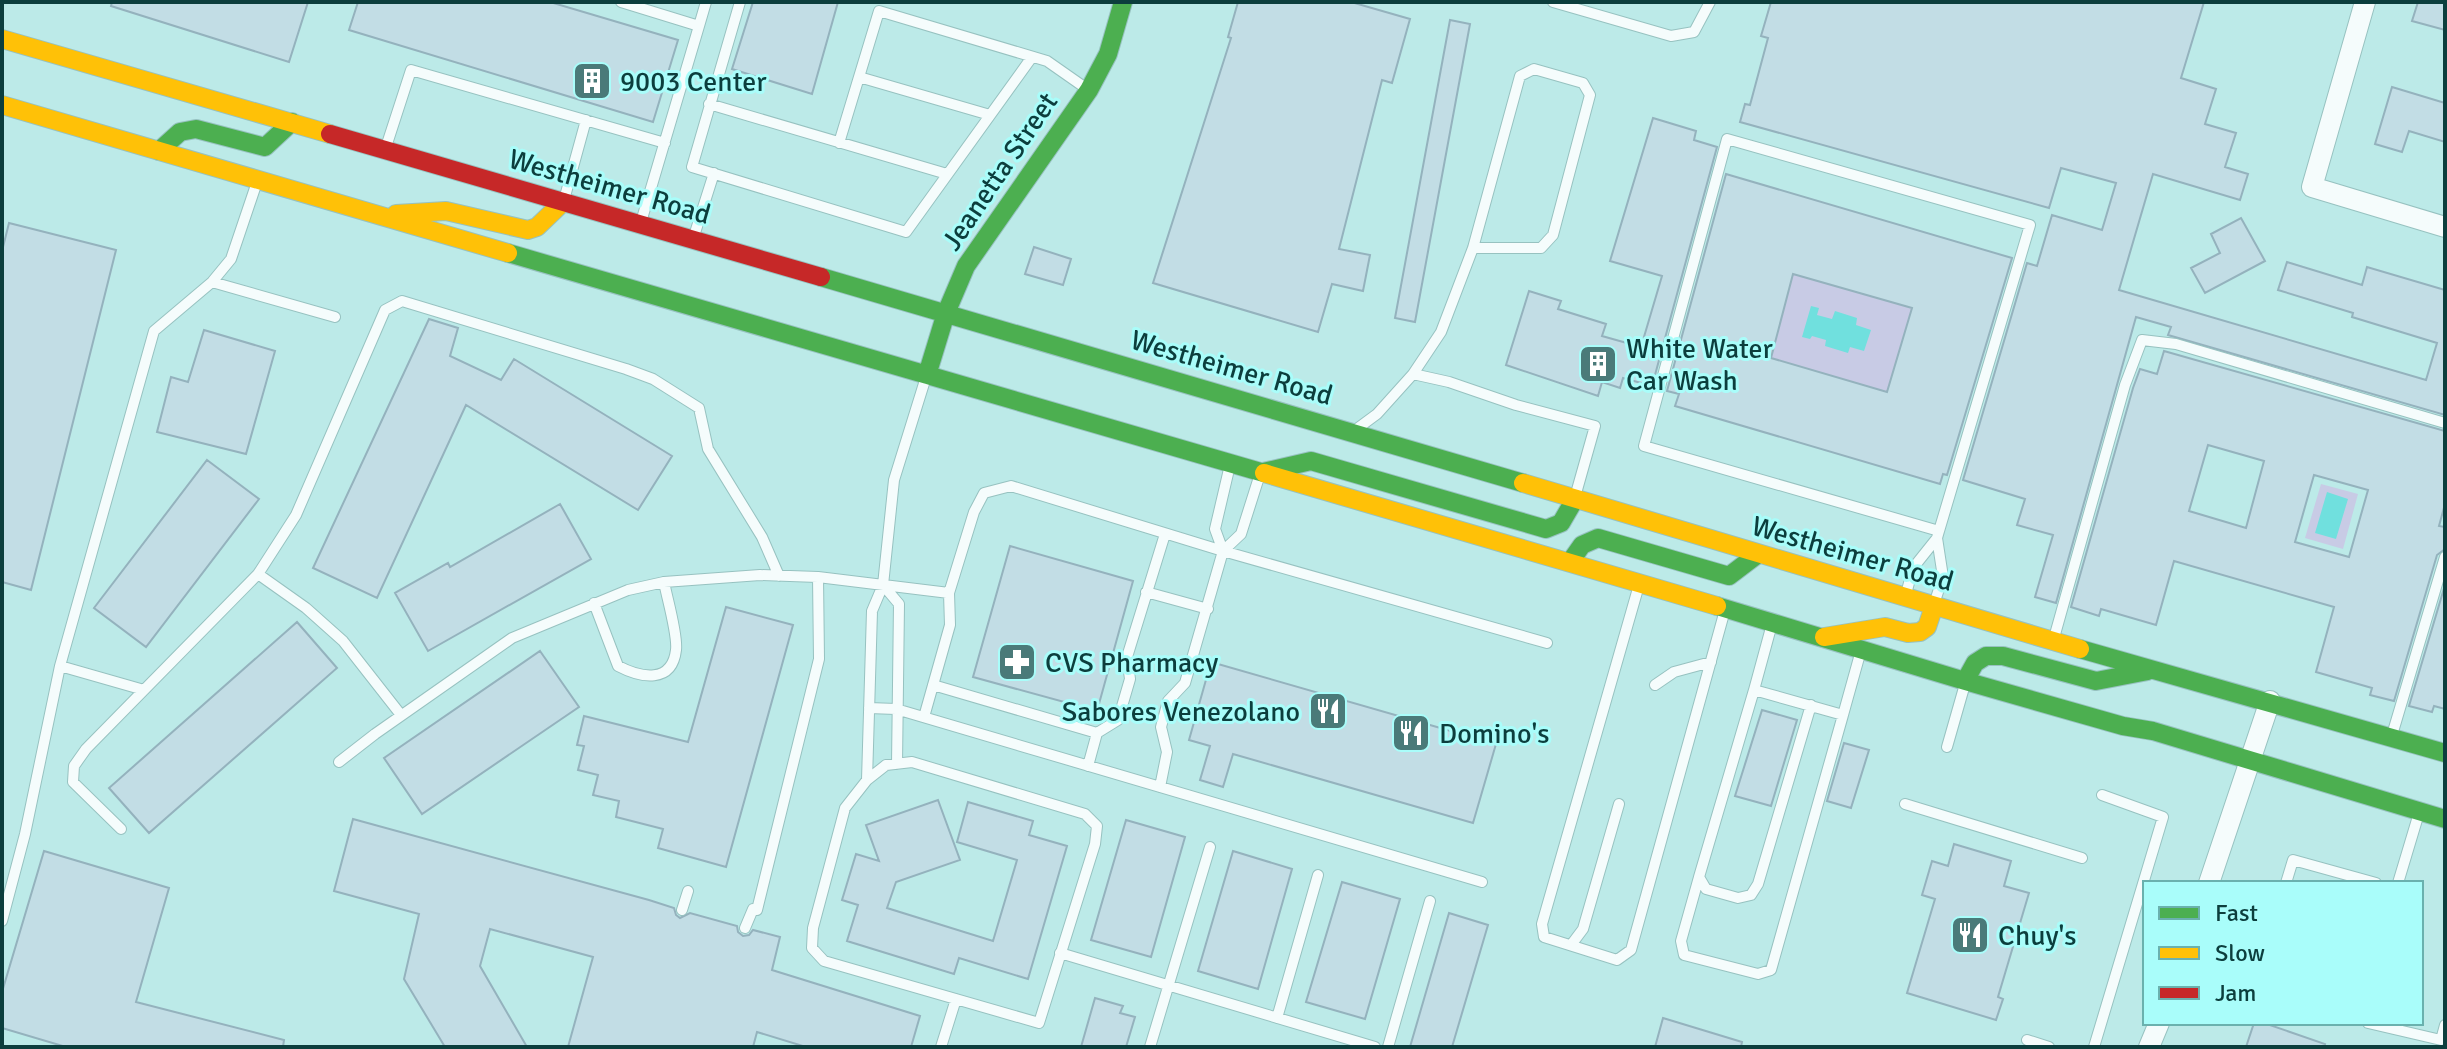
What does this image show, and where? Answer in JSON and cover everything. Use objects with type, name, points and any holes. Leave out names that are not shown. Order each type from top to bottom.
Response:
[{"type":"main road","name":"Jeanetta Street","points":[[927,375],[946,313],[966,266],[1089,90],[1108,54],[1123,2]]},
{"type":"main road","name":"Westheimer Road","points":[[2,39],[1354,432],[1905,598],[2445,753]]},
{"type":"main road","points":[[2,105],[1570,562],[1965,681],[2123,726],[2153,731],[2445,819]]},
{"type":"main road","points":[[159,151],[180,132],[196,129],[265,147],[292,122]]},
{"type":"main road","points":[[378,216],[446,211],[528,230],[537,227],[563,202]]},
{"type":"main road","points":[[1261,472],[1311,461],[1546,529],[1556,529],[1561,525],[1575,499]]},
{"type":"main road","points":[[1570,562],[1582,545],[1598,538],[1729,576],[1758,554]]},
{"type":"main road","points":[[1822,637],[1885,627],[1908,633],[1920,632],[1927,627],[1934,606]]},
{"type":"main road","points":[[1965,681],[1975,663],[1986,656],[2003,656],[2096,681],[2154,670]]},
{"type":"street","points":[[2365,2],[2312,187],[2445,227]]},
{"type":"street","points":[[2210,881],[2270,701]]},
{"type":"street","points":[[2149,1047],[2158,1025]]},
{"type":"lane","points":[[621,2],[699,26]]},
{"type":"lane","points":[[641,224],[706,2]]},
{"type":"lane","points":[[740,2],[692,167],[906,232],[1032,57]]},
{"type":"lane","points":[[1553,2],[1671,36],[1694,32],[1710,2]]},
{"type":"lane","points":[[839,143],[879,11],[1047,61],[1089,90]]},
{"type":"lane","points":[[1354,432],[1377,414],[1413,374],[1441,332],[1473,248],[1520,76],[1534,69],[1583,83],[1590,95],[1553,235],[1541,248],[1473,248]]},
{"type":"lane","points":[[385,149],[411,70],[665,143]]},
{"type":"lane","points":[[859,77],[990,115]]},
{"type":"lane","points":[[709,104],[947,174]]},
{"type":"lane","points":[[563,202],[586,120]]},
{"type":"lane","points":[[1905,598],[1913,568],[1938,534],[2030,225],[1727,139],[1644,446],[1938,534]]},
{"type":"lane","points":[[693,239],[714,173]]},
{"type":"lane","points":[[2,921],[25,834],[60,666],[154,331],[212,282],[231,259],[258,180]]},
{"type":"lane","points":[[212,282],[335,317]]},
{"type":"lane","points":[[121,829],[73,782],[74,766],[258,574],[296,515],[385,310],[402,301],[626,369],[653,379],[699,408],[708,449],[762,537],[779,576]]},
{"type":"lane","points":[[2053,641],[2125,385],[2142,340],[2176,344],[2445,423]]},
{"type":"lane","points":[[1413,374],[1595,426],[1575,499]]},
{"type":"lane","points":[[867,780],[872,611],[883,585],[894,480],[927,375]]},
{"type":"lane","points":[[1223,551],[1215,529],[1230,463]]},
{"type":"lane","points":[[1160,787],[1167,752],[1161,727],[1168,701],[1185,683],[1223,551],[1241,534],[1261,472]]},
{"type":"lane","points":[[924,717],[950,625],[949,593],[974,512],[984,493],[1011,486],[1223,551],[1547,643]]},
{"type":"lane","points":[[1088,766],[1097,733],[1118,720],[1130,679],[1127,657],[1165,534]]},
{"type":"lane","points":[[1934,606],[1943,577],[1938,534]]},
{"type":"lane","points":[[2391,737],[2445,557]]},
{"type":"lane","points":[[258,574],[306,608],[343,641],[401,715]]},
{"type":"lane","points":[[339,762],[512,638],[628,590],[664,582],[779,576],[818,577],[949,593]]},
{"type":"lane","points":[[745,928],[755,909],[819,659],[818,577]]},
{"type":"lane","points":[[594,603],[618,666],[637,676],[656,677],[670,668],[676,649],[664,582]]},
{"type":"lane","points":[[1640,583],[1542,924],[1544,937],[1617,960],[1631,950],[1726,608]]},
{"type":"lane","points":[[883,585],[899,604],[897,764]]},
{"type":"lane","points":[[1146,592],[1208,609]]},
{"type":"lane","points":[[1773,622],[1681,941],[1684,955],[1758,974],[1771,970],[1862,650]]},
{"type":"lane","points":[[1655,685],[1674,672],[1711,662]]},
{"type":"lane","points":[[60,666],[144,690]]},
{"type":"lane","points":[[1947,747],[1965,681]]},
{"type":"lane","points":[[933,685],[1097,733]]},
{"type":"lane","points":[[1754,690],[1843,715]]},
{"type":"lane","points":[[1699,877],[1706,889],[1738,898],[1751,895],[1758,884],[1811,705]]},
{"type":"lane","points":[[869,708],[896,709],[1482,882]]},
{"type":"lane","points":[[912,762],[1085,814],[1097,826],[1095,844],[1039,1023],[824,961],[812,948],[813,928],[845,808],[867,780],[886,765],[912,762]]},
{"type":"lane","points":[[2102,795],[2163,817],[2144,881]]},
{"type":"lane","points":[[1571,945],[1583,929],[1619,804]]},
{"type":"lane","points":[[1905,804],[2082,858]]},
{"type":"lane","points":[[2399,881],[2419,811]]},
{"type":"lane","points":[[1150,1047],[1210,847]]},
{"type":"lane","points":[[2287,881],[2293,860],[2369,881]]},
{"type":"lane","points":[[1277,1018],[1318,875]]},
{"type":"lane","points":[[2094,1047],[2143,884]]},
{"type":"lane","points":[[682,910],[688,891]]},
{"type":"lane","points":[[1388,1047],[1430,901]]},
{"type":"lane","points":[[1060,953],[1375,1047]]},
{"type":"lane","points":[[941,1047],[956,999]]},
{"type":"lane","points":[[2377,1025],[2441,1040],[2445,1025]]},
{"type":"lane","points":[[2027,1040],[2049,1047]]},
{"type":"shaded area","points":[[1793,274],[1912,308],[1887,392],[1771,358]]},
{"type":"shaded area","points":[[2321,484],[2358,494],[2343,549],[2305,538]]},
{"type":"water","points":[[1811,306],[1819,308],[1817,315],[1832,319],[1835,311],[1857,318],[1856,325],[1871,330],[1864,351],[1850,347],[1848,353],[1825,346],[1826,340],[1802,337]]},
{"type":"water","points":[[2327,492],[2348,499],[2336,539],[2315,533]]},
{"type":"building","points":[[112,2],[308,2],[289,62],[111,6]]},
{"type":"building","name":"9003 Center","points":[[358,2],[550,2],[678,40],[653,122],[349,30]]},
{"type":"building","points":[[753,2],[838,2],[812,94],[732,69]]},
{"type":"building","points":[[1238,2],[1351,2],[1410,19],[1392,83],[1382,80],[1339,249],[1370,255],[1363,291],[1332,284],[1318,332],[1153,283],[1231,38],[1228,37]]},
{"type":"building","points":[[1771,2],[2204,2],[2181,78],[2216,89],[2205,124],[2236,133],[2225,167],[2248,174],[2240,200],[2153,174],[2119,290],[2426,380],[2437,343],[2278,290],[2287,262],[2362,285],[2367,267],[2445,290],[2445,415],[2168,335],[2171,327],[2136,317],[2056,603],[2035,597],[2053,535],[2017,525],[2025,499],[1963,480],[2027,263],[2037,266],[2052,215],[2102,230],[2116,183],[2061,168],[2049,208],[1740,122],[1745,104],[1750,105],[1768,38],[1761,36]]},
{"type":"building","points":[[2418,2],[2445,2],[2445,30],[2412,21]]},
{"type":"building","points":[[1450,20],[1470,24],[1415,322],[1395,318]]},
{"type":"building","points":[[2392,87],[2445,103],[2445,142],[2409,131],[2402,152],[2375,144]]},
{"type":"building","points":[[1653,118],[1696,131],[1694,140],[1717,147],[1652,386],[1623,378],[1620,388],[1602,382],[1598,396],[1506,365],[1529,291],[1561,301],[1558,309],[1606,324],[1602,336],[1641,347],[1662,276],[1610,261]]},
{"type":"building","points":[[1726,174],[2012,258],[1947,475],[1943,474],[1940,484],[1675,406],[1679,394],[1667,391]],"holes":[[[1793,274],[1912,308],[1887,392],[1771,358]]]},
{"type":"building","points":[[2241,218],[2265,261],[2205,293],[2191,268],[2220,253],[2211,234]]},
{"type":"building","points":[[9,223],[116,250],[31,590],[2,582],[2,251]]},
{"type":"building","points":[[1034,247],[1071,259],[1063,285],[1025,274]]},
{"type":"building","points":[[429,319],[458,328],[450,356],[501,380],[514,359],[672,456],[638,510],[466,405],[377,598],[313,568]]},
{"type":"building","points":[[204,330],[275,351],[246,454],[157,432],[171,377],[188,382]]},
{"type":"building","points":[[2164,351],[2445,431],[2445,504],[2439,526],[2445,527],[2445,549],[2437,555],[2394,701],[2370,695],[2372,688],[2316,672],[2334,607],[2174,561],[2156,625],[2101,609],[2099,616],[2071,607],[2140,369],[2157,374]],"holes":[[[2208,445],[2264,461],[2246,528],[2189,511]],[[2314,475],[2368,490],[2349,557],[2295,542]]]},
{"type":"building","points":[[207,460],[259,499],[146,647],[94,608]]},
{"type":"building","points":[[560,504],[591,559],[428,651],[395,593],[448,563],[450,567]]},
{"type":"building","name":"CVS Pharmacy","points":[[1010,546],[1133,581],[1097,711],[973,677]]},
{"type":"building","points":[[2445,585],[2445,709],[2434,706],[2432,712],[2409,706]]},
{"type":"building","points":[[726,607],[793,625],[726,867],[658,848],[663,829],[616,817],[619,801],[593,795],[598,775],[578,770],[584,746],[577,745],[584,716],[688,742]]},
{"type":"building","points":[[297,622],[337,668],[149,833],[109,788]]},
{"type":"building","points":[[540,651],[579,707],[422,814],[384,758]]},
{"type":"building","points":[[1211,662],[1496,744],[1473,823],[1233,754],[1223,787],[1200,780],[1210,746],[1189,740]]},
{"type":"building","points":[[1762,710],[1797,720],[1771,806],[1735,796]]},
{"type":"building","points":[[1844,743],[1869,750],[1851,808],[1827,801]]},
{"type":"building","points":[[938,800],[960,860],[896,882],[887,908],[993,941],[1017,860],[957,842],[968,802],[1033,821],[1029,835],[1067,846],[1028,979],[959,958],[954,974],[847,941],[858,905],[842,900],[856,854],[879,861],[866,825]]},
{"type":"building","points":[[353,819],[649,900],[674,908],[680,918],[690,913],[737,926],[743,936],[753,930],[780,937],[772,970],[920,1016],[911,1047],[806,1047],[757,1032],[753,1047],[568,1047],[593,957],[490,929],[480,966],[527,1047],[445,1047],[404,979],[419,914],[334,891]]},
{"type":"building","points":[[1126,820],[1185,837],[1151,957],[1091,940]]},
{"type":"building","name":"Chuy's","points":[[1954,844],[2011,861],[2004,886],[2029,893],[1998,997],[2003,999],[1996,1020],[1907,993],[1935,899],[1922,895],[1932,861],[1948,866]]},
{"type":"building","points":[[44,851],[169,888],[136,1002],[284,1040],[283,1047],[66,1047],[2,1028],[2,992]]},
{"type":"building","points":[[1233,851],[1292,869],[1258,989],[1198,971]]},
{"type":"building","points":[[1342,882],[1400,899],[1365,1019],[1306,1002]]},
{"type":"building","points":[[1449,913],[1488,925],[1452,1047],[1410,1047]]},
{"type":"building","points":[[1095,998],[1123,1006],[1120,1013],[1135,1017],[1126,1047],[1081,1047]]},
{"type":"building","points":[[1663,1018],[1742,1042],[1741,1047],[1655,1047]]},
{"type":"building","points":[[2253,1025],[2270,1025],[2325,1044],[2324,1047],[2246,1047]]},
{"type":"traffic: fast","points":[[927,375],[946,313],[966,266],[1089,90],[1108,54],[1123,2]]},
{"type":"traffic: fast","points":[[159,151],[180,132],[196,129],[265,147],[292,122]]},
{"type":"traffic: fast","points":[[508,253],[1264,473]]},
{"type":"traffic: fast","points":[[821,277],[1523,483]]},
{"type":"traffic: fast","points":[[1263,472],[1311,461],[1546,529],[1561,523],[1575,499]]},
{"type":"traffic: fast","points":[[1570,562],[1582,545],[1598,538],[1729,576],[1758,554]]},
{"type":"traffic: fast","points":[[1717,606],[1965,681],[2123,726],[2153,731],[2445,819]]},
{"type":"traffic: fast","points":[[2080,649],[2445,753]]},
{"type":"traffic: fast","points":[[1965,681],[1975,663],[1986,656],[2003,656],[2096,681],[2148,671]]},
{"type":"traffic: slow","points":[[2,39],[330,134]]},
{"type":"traffic: slow","points":[[2,105],[508,253]]},
{"type":"traffic: slow","points":[[396,214],[446,211],[528,230],[537,227],[563,202]]},
{"type":"traffic: slow","points":[[1264,473],[1717,606]]},
{"type":"traffic: slow","points":[[1523,483],[2080,649]]},
{"type":"traffic: slow","points":[[1824,637],[1885,627],[1908,633],[1920,632],[1927,627],[1934,606]]},
{"type":"traffic: jam","points":[[330,134],[821,277]]},
{"type":"place","name":"9003 Center","points":[[592,81]]},
{"type":"place","name":"White Water Car Wash","points":[[1598,364]]},
{"type":"place","name":"CVS Pharmacy","points":[[1017,662]]},
{"type":"place","name":"Sabores Venezolano","points":[[1328,711]]},
{"type":"place","name":"Domino's","points":[[1411,733]]},
{"type":"place","name":"Chuy's","points":[[1970,935]]}]
